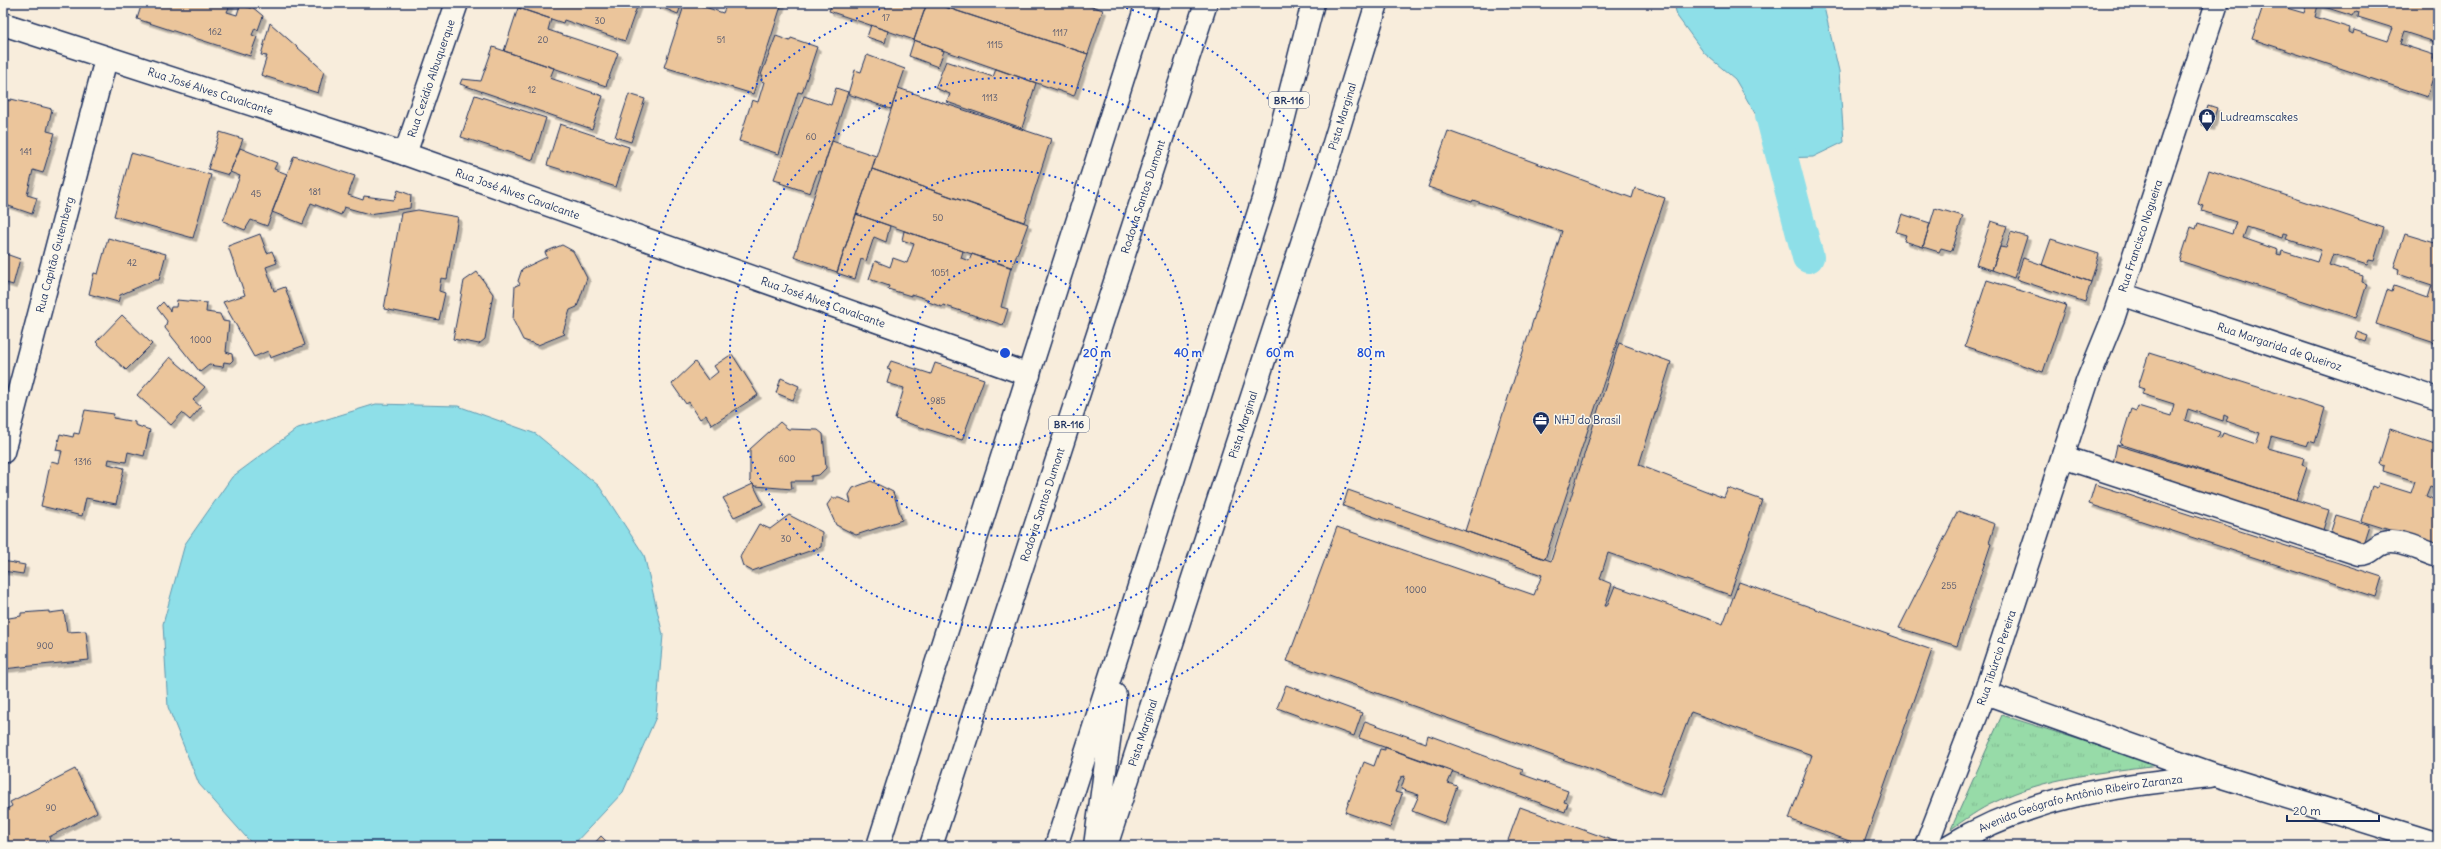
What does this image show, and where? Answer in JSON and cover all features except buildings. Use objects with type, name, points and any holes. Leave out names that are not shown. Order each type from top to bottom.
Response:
[{"type":"main road","name":"Rua Cezídio Albuquerque","points":[[405,154],[457,3]]},
{"type":"main road","points":[[878,846],[1147,3]]},
{"type":"main road","name":"Rodovia Santos Dumont","points":[[931,846],[1206,3]]},
{"type":"main road","name":"BR-116","points":[[1056,846],[1264,196],[1314,3]]},
{"type":"main road","name":"Pista Marginal","points":[[1106,846],[1325,173],[1377,3]]},
{"type":"main road","name":"Rua Francisco Nogueira","points":[[2061,462],[2087,382],[2121,294],[2217,3]]},
{"type":"main road","name":"Rua José Alves Cavalcante","points":[[3,24],[106,59],[405,154],[1029,375]]},
{"type":"main road","name":"Rua Capitão Gutemberg","points":[[3,452],[106,59]]},
{"type":"main road","name":"Rua Margarida de Queiroz","points":[[2121,294],[2438,399]]},
{"type":"main road","points":[[2061,462],[2359,554],[2366,555],[2385,542],[2396,543],[2438,556]]},
{"type":"main road","name":"Rua Tibúrcio Pereira","points":[[1926,846],[1985,693],[2061,462]]},
{"type":"main road","points":[[1095,846],[1122,640]]},
{"type":"main road","name":"Avenida Geógrafo Antônio Ribeiro Zaranza","points":[[1985,693],[2216,775],[2438,844]]},
{"type":"main road","name":"Avenida Geógrafo Antônio Ribeiro Zaranza","points":[[1949,846],[2021,810],[2052,800],[2134,784],[2216,775]]},
{"type":"green space","points":[[2002,715],[2159,765],[2075,777],[2034,787],[1989,805],[1951,829]]},
{"type":"water","points":[[1674,3],[1823,3],[1839,71],[1844,142],[1813,157],[1781,158],[1735,79],[1704,53],[1677,16]]},
{"type":"water","points":[[376,404],[458,406],[536,434],[599,486],[644,555],[663,635],[656,717],[623,792],[572,846],[254,846],[199,784],[168,707],[163,624],[185,544],[232,477],[298,428]]},
{"type":"waterway","points":[[1771,115],[1808,257]]},
{"type":"place","name":"Ludreamscakes","points":[[2207,132]]},
{"type":"place","name":"NHJ do Brasil","points":[[1541,435]]}]
